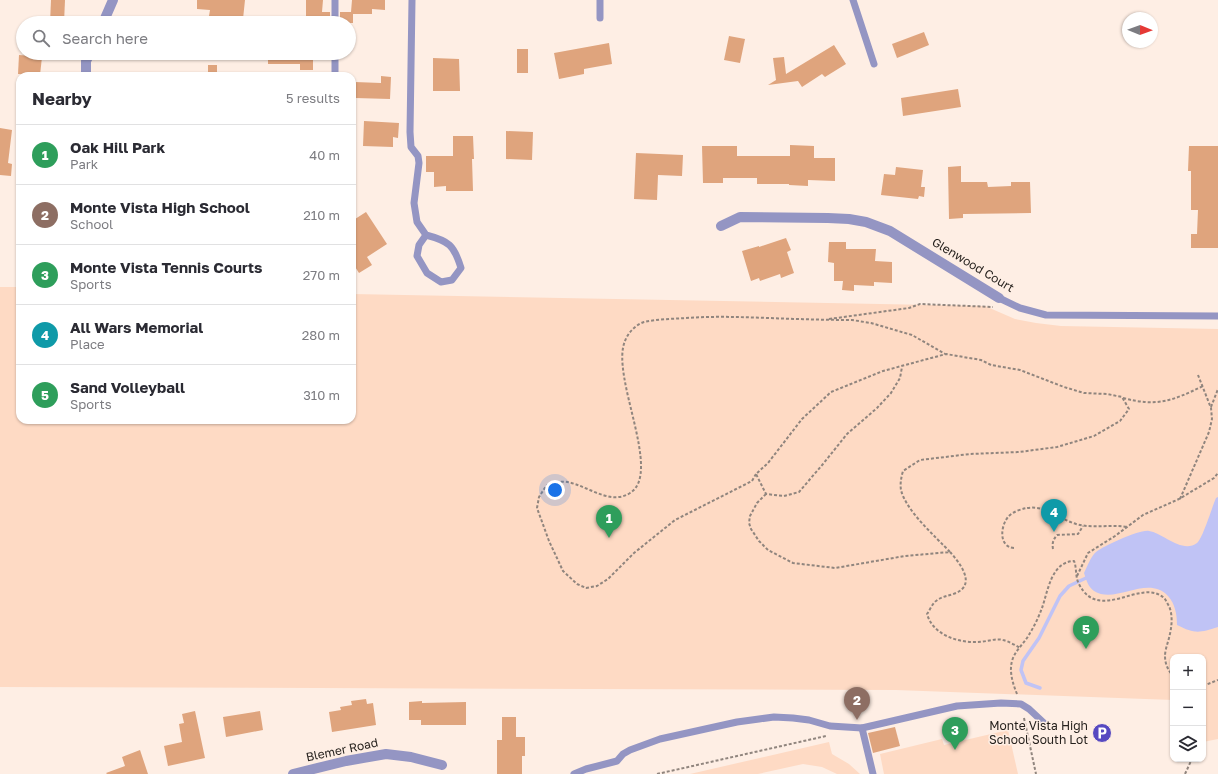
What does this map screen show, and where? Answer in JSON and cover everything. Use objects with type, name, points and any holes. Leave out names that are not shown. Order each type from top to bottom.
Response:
[{"type":"street","points":[[106,16],[112,0]]},
{"type":"street","points":[[86,60],[86,72]]},
{"type":"street","name":"Glenwood Court","points":[[721,226],[740,218],[835,218],[866,222],[890,231],[999,298]]},
{"type":"street","name":"Blemer Road","points":[[293,774],[346,761],[386,754],[442,765]]},
{"type":"lane","points":[[335,0],[335,16]]},
{"type":"lane","points":[[412,0],[410,132],[411,147],[418,156],[419,163],[414,203],[417,222],[426,235],[442,239],[456,251],[460,268],[452,280],[441,282],[427,273],[417,256],[419,245],[426,235]]},
{"type":"lane","points":[[600,0],[600,18]]},
{"type":"lane","points":[[853,0],[874,64]]},
{"type":"lane","points":[[335,60],[335,72]]},
{"type":"lane","name":"Glenwood Court","points":[[999,298],[1020,308],[1046,315],[1218,316]]},
{"type":"lane","points":[[574,774],[586,769],[617,761],[623,754],[630,750],[660,739],[737,722],[774,717],[809,720],[838,727],[862,728],[957,706],[1000,703],[1021,704],[1029,709],[1044,723]]},
{"type":"lane","points":[[862,728],[873,774]]},
{"type":"path","points":[[821,320],[909,308],[920,304],[992,307],[996,305],[999,298]]},
{"type":"path","points":[[946,354],[883,371],[831,392],[802,419],[768,462],[756,474],[752,481],[675,520],[634,553],[608,579],[597,586],[586,588],[577,584],[563,571],[549,541],[537,508],[539,497],[546,486],[558,482],[568,483],[613,497],[621,497],[631,493],[638,483],[642,465],[622,366],[622,355],[625,342],[633,329],[642,322],[709,316],[852,320],[892,328],[912,335],[946,354],[981,360],[991,364],[1020,370],[1084,393],[1107,394],[1141,402],[1159,402],[1177,398],[1202,386]]},
{"type":"path","points":[[766,494],[784,496],[799,492],[847,434],[877,408],[891,393],[900,378],[902,367]]},
{"type":"path","points":[[1179,500],[1210,432],[1212,418],[1211,408],[1198,375]]},
{"type":"path","points":[[1211,408],[1218,390]]},
{"type":"path","points":[[1020,648],[1003,640],[977,642],[957,640],[940,632],[929,622],[927,614],[934,602],[944,596],[958,592],[964,586],[966,575],[960,563],[908,506],[901,491],[900,482],[903,472],[920,460],[970,454],[1019,452],[1057,447],[1094,436],[1120,420],[1125,415],[1129,409],[1122,397]]},
{"type":"path","points":[[1077,578],[1088,553],[1143,516],[1179,500],[1214,478],[1218,473]]},
{"type":"path","points":[[756,474],[766,494]]},
{"type":"path","points":[[766,494],[750,516],[749,523],[751,530],[768,550],[793,562],[835,568],[905,556],[950,552]]},
{"type":"path","points":[[1014,548],[1009,548],[1004,545],[1002,536],[1004,525],[1008,517],[1015,511],[1026,508],[1036,507],[1054,512],[1074,524],[1083,526],[1094,527],[1118,525],[1128,527]]},
{"type":"path","points":[[1053,549],[1052,545],[1057,535],[1078,534],[1083,526]]},
{"type":"path","points":[[1036,774],[1021,704],[1012,681],[1011,663],[1014,655],[1030,634],[1042,608],[1051,578],[1061,566],[1069,561],[1074,561],[1079,584],[1086,595],[1095,600],[1111,601],[1143,593],[1156,593],[1165,599],[1171,610],[1172,620],[1171,633],[1165,655],[1168,670],[1170,672]]},
{"type":"path","points":[[1206,685],[1218,680]]},
{"type":"path","points":[[657,774],[831,734]]},
{"type":"path","points":[[1185,774],[1191,762]]},
{"type":"shaded area","points":[[0,287],[16,287],[16,424],[356,424],[356,294],[985,306],[1015,319],[1061,326],[1218,329],[1218,739],[1206,741],[1206,654],[1170,654],[1170,700],[896,690],[0,687]]},
{"type":"shaded area","points":[[1008,730],[1018,774],[884,774],[880,754],[942,739],[944,745]]},
{"type":"shaded area","points":[[829,742],[832,754],[849,764],[860,774],[837,774],[822,767],[803,764],[758,774],[690,774]]},
{"type":"water","points":[[1218,497],[1218,627],[1197,632],[1177,625],[1174,606],[1168,596],[1160,590],[1141,588],[1112,595],[1094,591],[1090,587],[1084,573],[1094,554],[1122,538],[1144,531],[1149,531],[1179,545],[1191,546],[1197,543],[1205,529],[1216,498]]},
{"type":"building","points":[[51,0],[65,0],[64,16],[50,16]]},
{"type":"building","points":[[197,0],[245,0],[243,16],[209,16],[210,10],[197,9]]},
{"type":"building","points":[[306,0],[323,0],[322,12],[330,12],[330,16],[306,16]]},
{"type":"building","points":[[352,0],[385,0],[385,10],[372,9],[372,14],[340,16],[340,12],[351,12]]},
{"type":"building","points":[[924,32],[929,45],[897,58],[892,44]]},
{"type":"building","points":[[729,36],[745,39],[740,63],[724,60]]},
{"type":"building","points":[[609,43],[612,64],[584,69],[584,74],[559,79],[554,53]]},
{"type":"building","points":[[834,45],[846,64],[825,77],[822,74],[802,87],[798,81],[768,85],[776,80],[773,58],[784,57],[786,74]]},
{"type":"building","points":[[517,49],[528,49],[528,73],[517,73]]},
{"type":"building","points":[[433,58],[459,59],[460,91],[433,91]]},
{"type":"building","points":[[19,60],[42,60],[40,72],[18,72]]},
{"type":"building","points":[[268,60],[313,60],[313,70],[300,70],[300,64],[268,64]]},
{"type":"building","points":[[208,65],[217,65],[217,72],[208,72]]},
{"type":"building","points":[[381,76],[391,77],[390,99],[356,98],[356,82],[381,83]]},
{"type":"building","points":[[958,89],[961,107],[903,116],[901,98]]},
{"type":"building","points":[[364,121],[399,123],[398,138],[393,137],[393,147],[363,146]]},
{"type":"building","points":[[0,128],[12,130],[8,163],[12,164],[11,176],[0,175]]},
{"type":"building","points":[[506,131],[533,132],[532,160],[506,159]]},
{"type":"building","points":[[453,136],[473,136],[473,191],[446,191],[446,186],[434,187],[434,172],[426,172],[426,156],[453,156]]},
{"type":"building","points":[[790,145],[814,146],[814,158],[835,158],[835,181],[808,180],[808,186],[789,184],[757,184],[757,178],[723,178],[723,183],[703,183],[702,146],[737,146],[737,156],[790,156]]},
{"type":"building","points":[[1189,146],[1218,146],[1218,248],[1191,248],[1191,234],[1197,234],[1198,210],[1191,210],[1191,171],[1188,171]]},
{"type":"building","points":[[636,153],[683,155],[682,176],[658,175],[657,200],[634,199]]},
{"type":"building","points":[[961,166],[961,182],[987,182],[988,187],[1011,186],[1011,182],[1030,182],[1031,213],[963,214],[963,218],[949,219],[948,167]]},
{"type":"building","points":[[896,167],[923,170],[921,187],[925,187],[924,197],[919,196],[918,199],[881,195],[884,174],[895,175]]},
{"type":"building","points":[[366,212],[387,244],[367,257],[372,265],[359,273],[356,268],[356,218]]},
{"type":"building","points":[[786,238],[791,250],[787,252],[794,273],[781,278],[780,274],[760,281],[759,278],[751,281],[742,251]]},
{"type":"building","points":[[829,242],[846,242],[846,249],[876,249],[875,261],[892,262],[892,283],[874,282],[874,286],[854,285],[854,291],[842,290],[843,281],[834,281],[834,263],[828,262]]},
{"type":"building","points":[[366,699],[367,704],[373,703],[376,725],[332,732],[329,712],[341,710],[340,707],[352,705],[351,701]]},
{"type":"building","points":[[422,701],[422,703],[466,702],[466,725],[421,725],[421,720],[409,720],[409,702]]},
{"type":"building","points":[[195,711],[205,758],[168,766],[164,746],[182,742],[179,724],[184,723],[182,714]]},
{"type":"building","points":[[260,711],[263,730],[226,737],[223,717]]},
{"type":"building","points":[[502,717],[516,717],[516,737],[525,737],[525,756],[522,756],[522,774],[497,774],[497,740],[502,740]]},
{"type":"building","points":[[895,727],[900,746],[873,753],[868,733]]},
{"type":"building","points":[[140,750],[148,774],[106,773],[125,766],[122,757]]},
{"type":"waterway","points":[[1040,688],[1026,683],[1021,670],[1023,661],[1039,638],[1060,596],[1069,586],[1086,578]]},
{"type":"place","name":"All Wars Memorial","points":[[1054,532]]},
{"type":"place","name":"Oak Hill Park","points":[[609,538]]},
{"type":"place","name":"Sand Volleyball","points":[[1086,649]]},
{"type":"place","name":"Monte Vista High School","points":[[857,720]]},
{"type":"place","name":"Monte Vista High School South Lot","points":[[1102,733]]},
{"type":"place","name":"Monte Vista Tennis Courts","points":[[955,750]]}]
